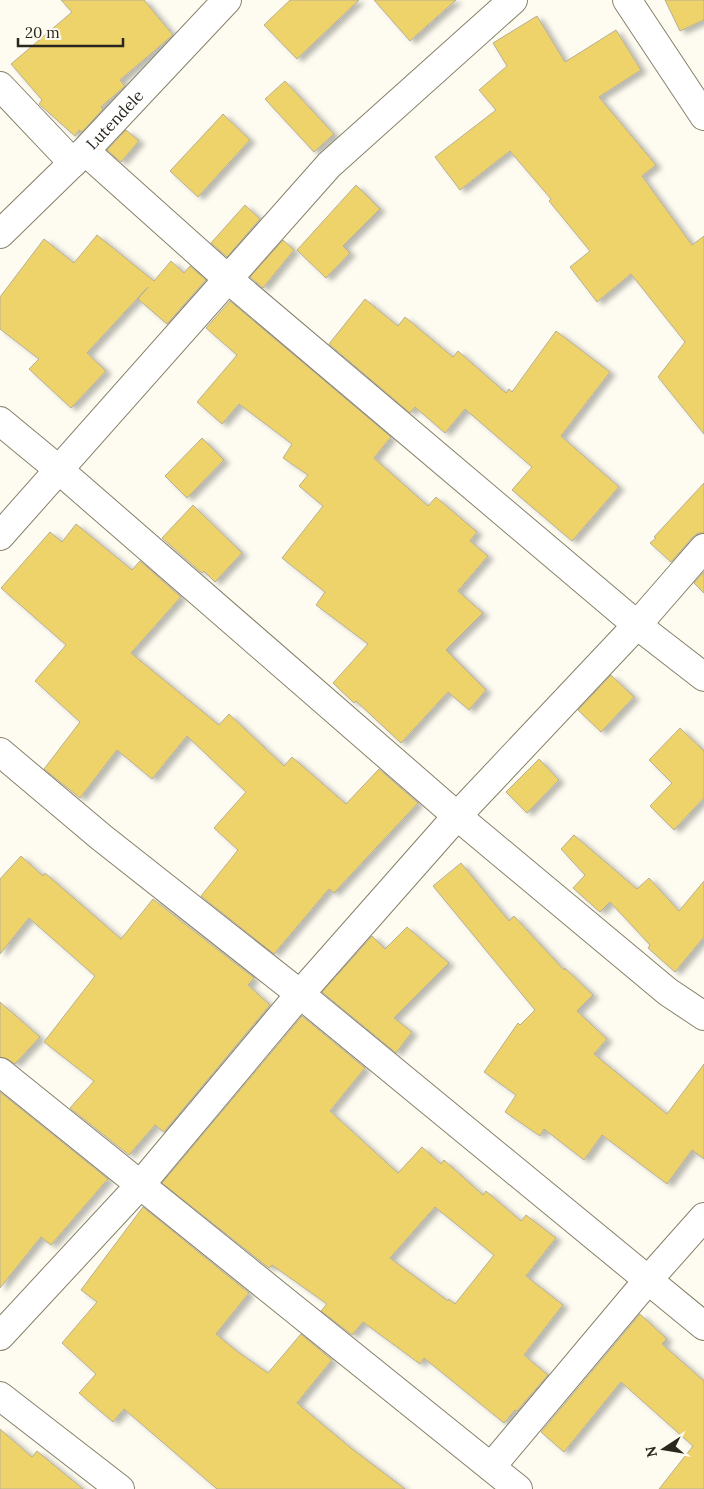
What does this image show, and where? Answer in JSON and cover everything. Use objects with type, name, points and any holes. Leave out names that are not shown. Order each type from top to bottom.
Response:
[{"type":"street","name":"Lutendele","points":[[0,234],[79,157],[228,0]]},
{"type":"street","points":[[0,536],[329,165],[513,0]]},
{"type":"street","points":[[627,0],[704,116]]},
{"type":"street","points":[[0,86],[79,157],[228,279],[637,625],[704,677]]},
{"type":"street","points":[[0,420],[457,816],[668,992],[704,1016]]},
{"type":"street","points":[[0,1336],[140,1184],[300,994],[457,816],[637,625],[704,548]]},
{"type":"street","points":[[0,752],[101,837],[300,994],[704,1326]]},
{"type":"street","points":[[0,1072],[518,1489]]},
{"type":"street","points":[[491,1467],[648,1280],[704,1217]]},
{"type":"street","points":[[0,1396],[120,1489]]},
{"type":"building","points":[[61,0],[144,0],[173,35],[120,80],[125,86],[101,107],[103,109],[82,132],[79,130],[75,136],[39,104],[42,100],[11,64],[72,12]]},
{"type":"building","points":[[290,0],[359,0],[297,59],[264,25]]},
{"type":"building","points":[[374,0],[456,0],[410,41]]},
{"type":"building","points":[[665,0],[704,0],[704,20],[680,31]]},
{"type":"building","points":[[537,16],[565,62],[616,30],[641,70],[599,97],[656,165],[642,176],[692,245],[704,236],[704,434],[658,377],[685,342],[631,274],[597,302],[570,267],[590,251],[549,201],[551,199],[510,151],[460,190],[435,157],[496,110],[479,90],[507,66],[493,43]]},
{"type":"building","points":[[285,81],[334,134],[314,152],[265,99]]},
{"type":"building","points":[[223,114],[250,140],[198,197],[170,171]]},
{"type":"building","points":[[126,130],[139,141],[121,162],[107,150]]},
{"type":"building","points":[[356,185],[380,209],[343,246],[350,253],[326,278],[297,250]]},
{"type":"building","points":[[245,205],[260,219],[227,257],[211,243]]},
{"type":"building","points":[[97,235],[154,281],[171,261],[184,273],[190,266],[206,280],[167,324],[138,299],[148,287],[87,353],[106,371],[71,408],[29,369],[39,359],[0,329],[0,297],[44,239],[74,263]]},
{"type":"building","points":[[283,240],[294,250],[263,288],[250,277]]},
{"type":"building","points":[[365,299],[398,326],[405,317],[453,357],[458,351],[506,393],[509,389],[512,392],[556,331],[610,372],[561,436],[619,487],[572,541],[512,490],[532,467],[465,409],[445,433],[415,407],[410,413],[329,344]]},
{"type":"building","points":[[230,301],[391,437],[374,458],[428,506],[436,497],[477,532],[470,541],[488,556],[458,591],[483,613],[446,650],[486,690],[469,710],[448,692],[401,743],[356,701],[354,703],[333,683],[368,644],[316,605],[325,592],[282,558],[323,506],[299,486],[308,475],[283,458],[292,444],[239,404],[222,424],[197,402],[237,355],[206,328]]},
{"type":"building","points":[[202,438],[224,460],[187,498],[165,476]]},
{"type":"building","points":[[704,483],[704,533],[698,533],[692,538],[671,562],[650,543]]},
{"type":"building","points":[[193,505],[242,553],[215,582],[162,538]]},
{"type":"building","points":[[76,524],[132,570],[140,561],[181,597],[131,653],[219,725],[229,714],[284,766],[292,757],[346,804],[379,769],[418,803],[334,893],[329,889],[274,954],[201,896],[238,850],[214,828],[246,792],[187,736],[152,779],[117,750],[80,798],[44,769],[80,722],[35,681],[66,645],[1,588],[50,532],[62,542]]},
{"type":"building","points":[[704,572],[704,593],[694,583]]},
{"type":"building","points":[[611,675],[634,697],[601,732],[578,710]]},
{"type":"building","points":[[680,728],[704,751],[704,798],[674,830],[650,806],[672,783],[649,760]]},
{"type":"building","points":[[539,759],[559,780],[527,813],[506,792]]},
{"type":"building","points":[[574,835],[637,889],[649,878],[679,911],[704,881],[704,937],[675,972],[648,948],[650,945],[610,902],[600,912],[573,888],[585,875],[561,849]]},
{"type":"building","points":[[21,856],[43,876],[45,873],[121,939],[153,899],[254,978],[248,985],[270,1005],[164,1132],[155,1125],[129,1155],[70,1108],[94,1081],[44,1042],[95,976],[29,918],[0,954],[0,879]]},
{"type":"building","points":[[461,863],[509,921],[514,916],[564,970],[565,968],[593,995],[577,1011],[607,1039],[594,1054],[667,1114],[704,1064],[704,1159],[692,1150],[667,1184],[602,1135],[584,1160],[544,1129],[540,1136],[505,1112],[516,1095],[484,1072],[518,1023],[520,1025],[535,1010],[433,886]]},
{"type":"building","points":[[407,927],[449,963],[394,1018],[412,1032],[396,1053],[322,992],[372,936],[385,949]]},
{"type":"building","points":[[0,1002],[40,1037],[15,1064],[0,1057]]},
{"type":"building","points":[[302,1016],[365,1068],[330,1111],[398,1173],[422,1147],[441,1164],[444,1160],[483,1195],[486,1191],[521,1221],[526,1215],[556,1238],[526,1276],[563,1305],[524,1355],[548,1375],[504,1423],[424,1358],[420,1364],[363,1322],[352,1335],[321,1311],[327,1304],[272,1265],[269,1268],[162,1183]],"holes":[[[435,1207],[494,1255],[455,1304],[449,1299],[448,1301],[390,1258]]]},
{"type":"building","points":[[0,1092],[108,1179],[51,1245],[41,1237],[0,1288]]},
{"type":"building","points":[[143,1207],[249,1293],[216,1334],[238,1352],[268,1373],[301,1334],[332,1360],[297,1403],[351,1448],[405,1489],[217,1489],[124,1409],[113,1422],[79,1393],[96,1374],[62,1343],[97,1302],[81,1290]]},
{"type":"building","points":[[640,1314],[667,1339],[662,1344],[704,1381],[704,1489],[659,1489],[693,1446],[621,1382],[564,1452],[541,1432]]},
{"type":"building","points":[[0,1429],[32,1457],[37,1451],[83,1489],[0,1489]]}]
